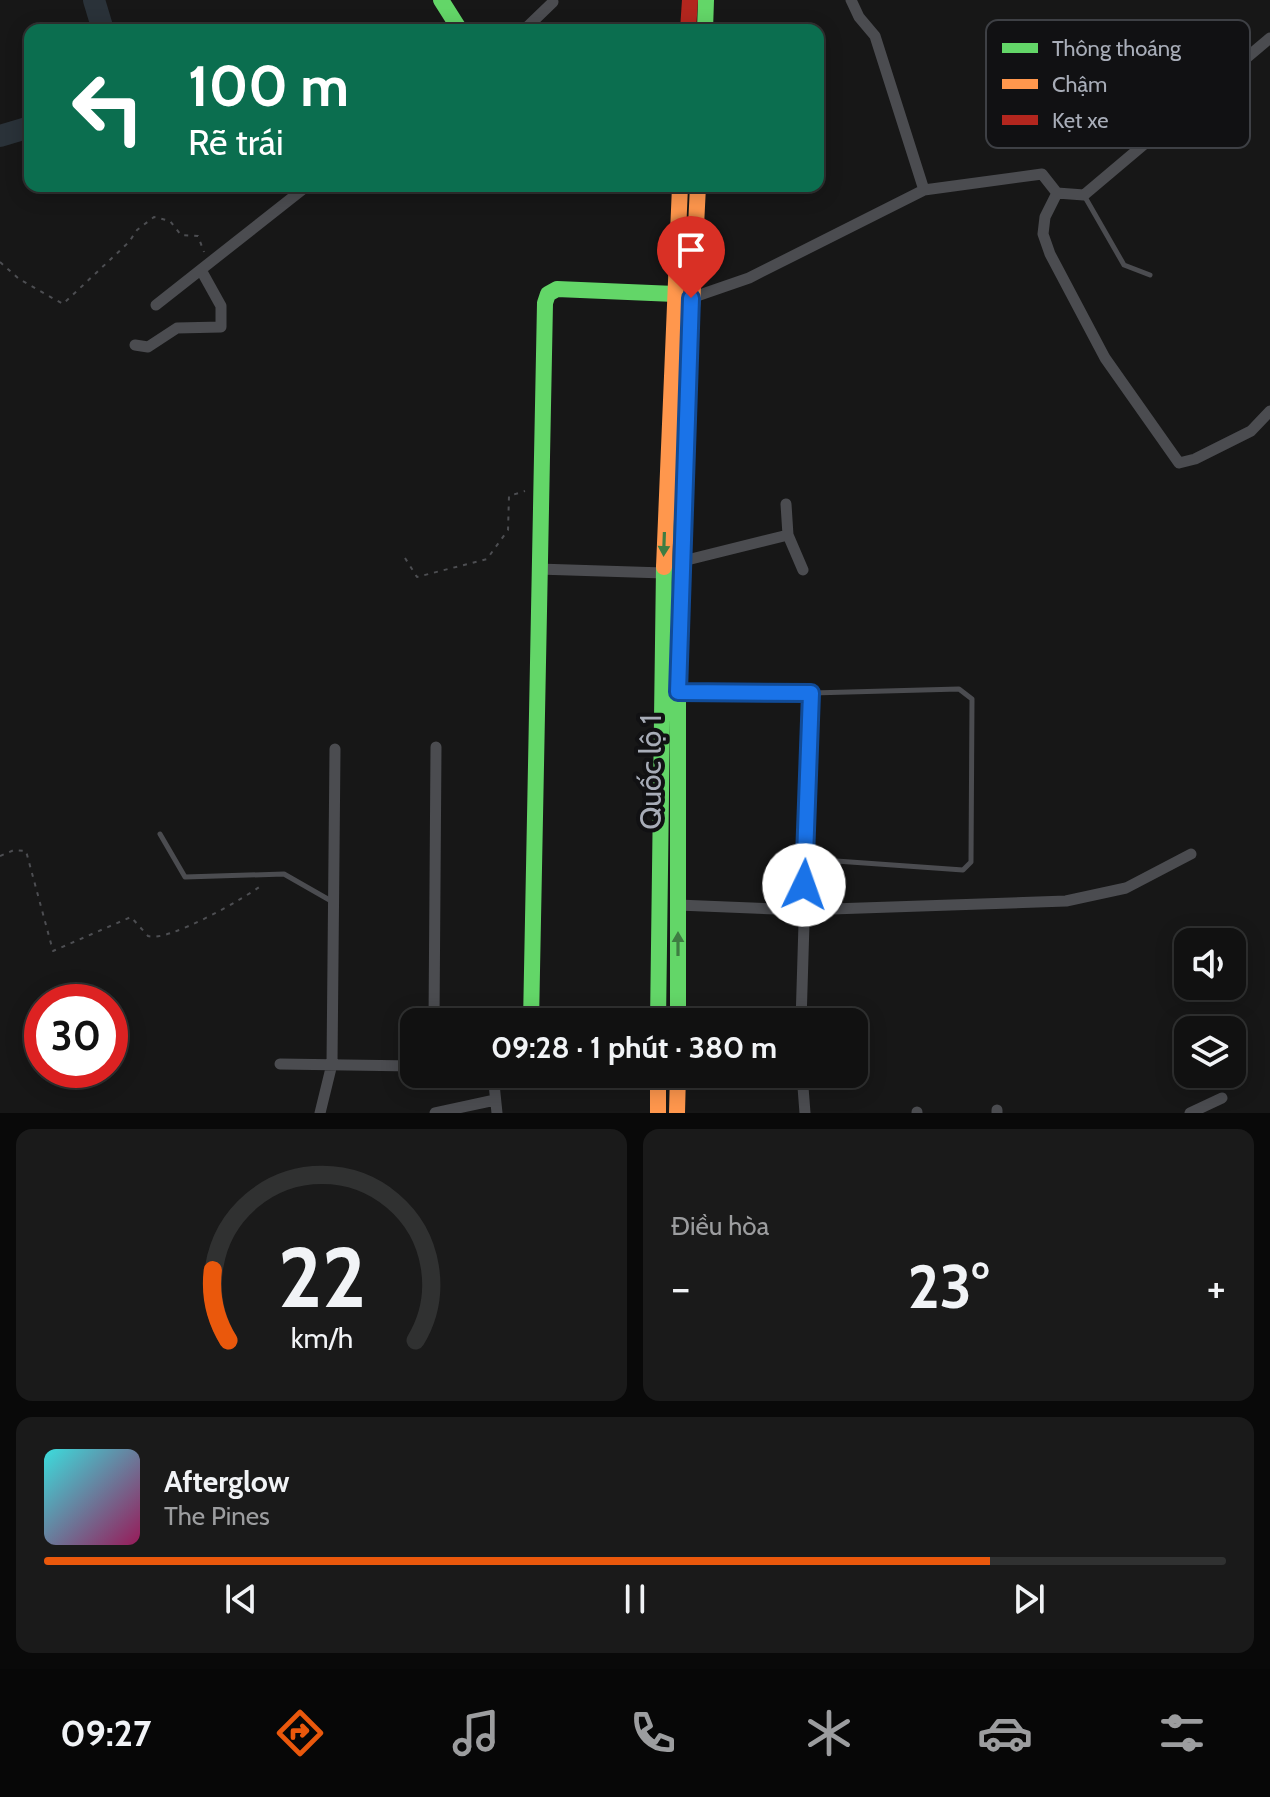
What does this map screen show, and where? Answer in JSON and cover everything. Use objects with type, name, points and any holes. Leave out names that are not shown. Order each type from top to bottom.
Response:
[{"type":"main road","points":[[441,0],[456,24]]},
{"type":"main road","points":[[688,24],[690,0]]},
{"type":"main road","points":[[705,24],[706,0]]},
{"type":"main road","name":"Quốc lộ 1","points":[[678,1008],[678,692],[683,561],[680,192]]},
{"type":"main road","name":"Quốc lộ 1","points":[[658,1008],[664,573],[683,296],[697,192]]},
{"type":"main road","points":[[531,1008],[538,569],[548,294],[557,289],[683,296]]},
{"type":"main road","points":[[658,1088],[658,1113]]},
{"type":"main road","points":[[677,1113],[678,1088]]},
{"type":"street","points":[[851,0],[859,17],[875,36],[924,190]]},
{"type":"street","points":[[530,24],[553,2]]},
{"type":"street","points":[[1250,55],[1270,38]]},
{"type":"street","points":[[1057,193],[1084,195],[1140,148]]},
{"type":"street","points":[[683,296],[749,278],[924,190],[1042,174],[1047,176],[1057,193]]},
{"type":"street","points":[[156,305],[299,192]]},
{"type":"street","points":[[1057,193],[1045,217],[1043,234],[1056,266],[1105,358],[1179,463],[1195,459],[1251,431],[1270,411]]},
{"type":"street","points":[[135,345],[148,347],[177,328],[221,327],[221,306],[201,270]]},
{"type":"street","points":[[786,504],[788,535],[803,570]]},
{"type":"street","points":[[683,561],[788,535]]},
{"type":"street","points":[[538,569],[664,573]]},
{"type":"street","points":[[678,692],[811,693],[801,1008]]},
{"type":"street","points":[[434,1008],[436,747]]},
{"type":"street","points":[[320,1113],[332,1064],[335,749]]},
{"type":"street","points":[[678,905],[802,910],[1006,905],[1089,899],[1126,888],[1191,854]]},
{"type":"street","points":[[280,1064],[400,1066]]},
{"type":"street","points":[[803,1088],[805,1113]]},
{"type":"street","points":[[1190,1113],[1222,1098]]},
{"type":"street","points":[[435,1113],[496,1107]]},
{"type":"lane","points":[[1084,195],[1124,265],[1150,275]]},
{"type":"lane","points":[[806,859],[963,870],[971,862],[972,699],[968,694],[959,689],[811,693]]},
{"type":"lane","points":[[160,834],[185,877],[284,874],[333,902]]},
{"type":"path","points":[[0,262],[19,279],[63,304],[129,242],[137,230],[159,216],[170,221],[181,235],[198,236],[204,254],[214,259]]},
{"type":"path","points":[[405,558],[417,577],[487,559],[508,530],[509,496],[542,489]]},
{"type":"path","points":[[0,856],[14,850],[26,851],[53,951],[131,917],[148,936],[159,937],[249,895],[275,874]]},
{"type":"waterway","points":[[94,0],[101,24]]},
{"type":"waterway","points":[[0,136],[24,129]]},
{"type":"traffic: fast","points":[[441,0],[456,24]]},
{"type":"traffic: fast","points":[[705,24],[706,0]]},
{"type":"traffic: fast","points":[[531,1008],[545,303],[548,294],[557,289],[675,294]]},
{"type":"traffic: fast","points":[[678,1008],[678,656],[682,509]]},
{"type":"traffic: fast","points":[[658,1008],[664,567]]},
{"type":"traffic: slow","points":[[664,567],[680,192]]},
{"type":"traffic: slow","points":[[682,509],[698,192]]},
{"type":"traffic: slow","points":[[658,1088],[658,1113]]},
{"type":"traffic: slow","points":[[677,1113],[678,1088]]},
{"type":"traffic: jam","points":[[688,24],[690,0]]},
{"type":"route","points":[[691,298],[684,436],[678,692],[811,693],[804,885]]}]
